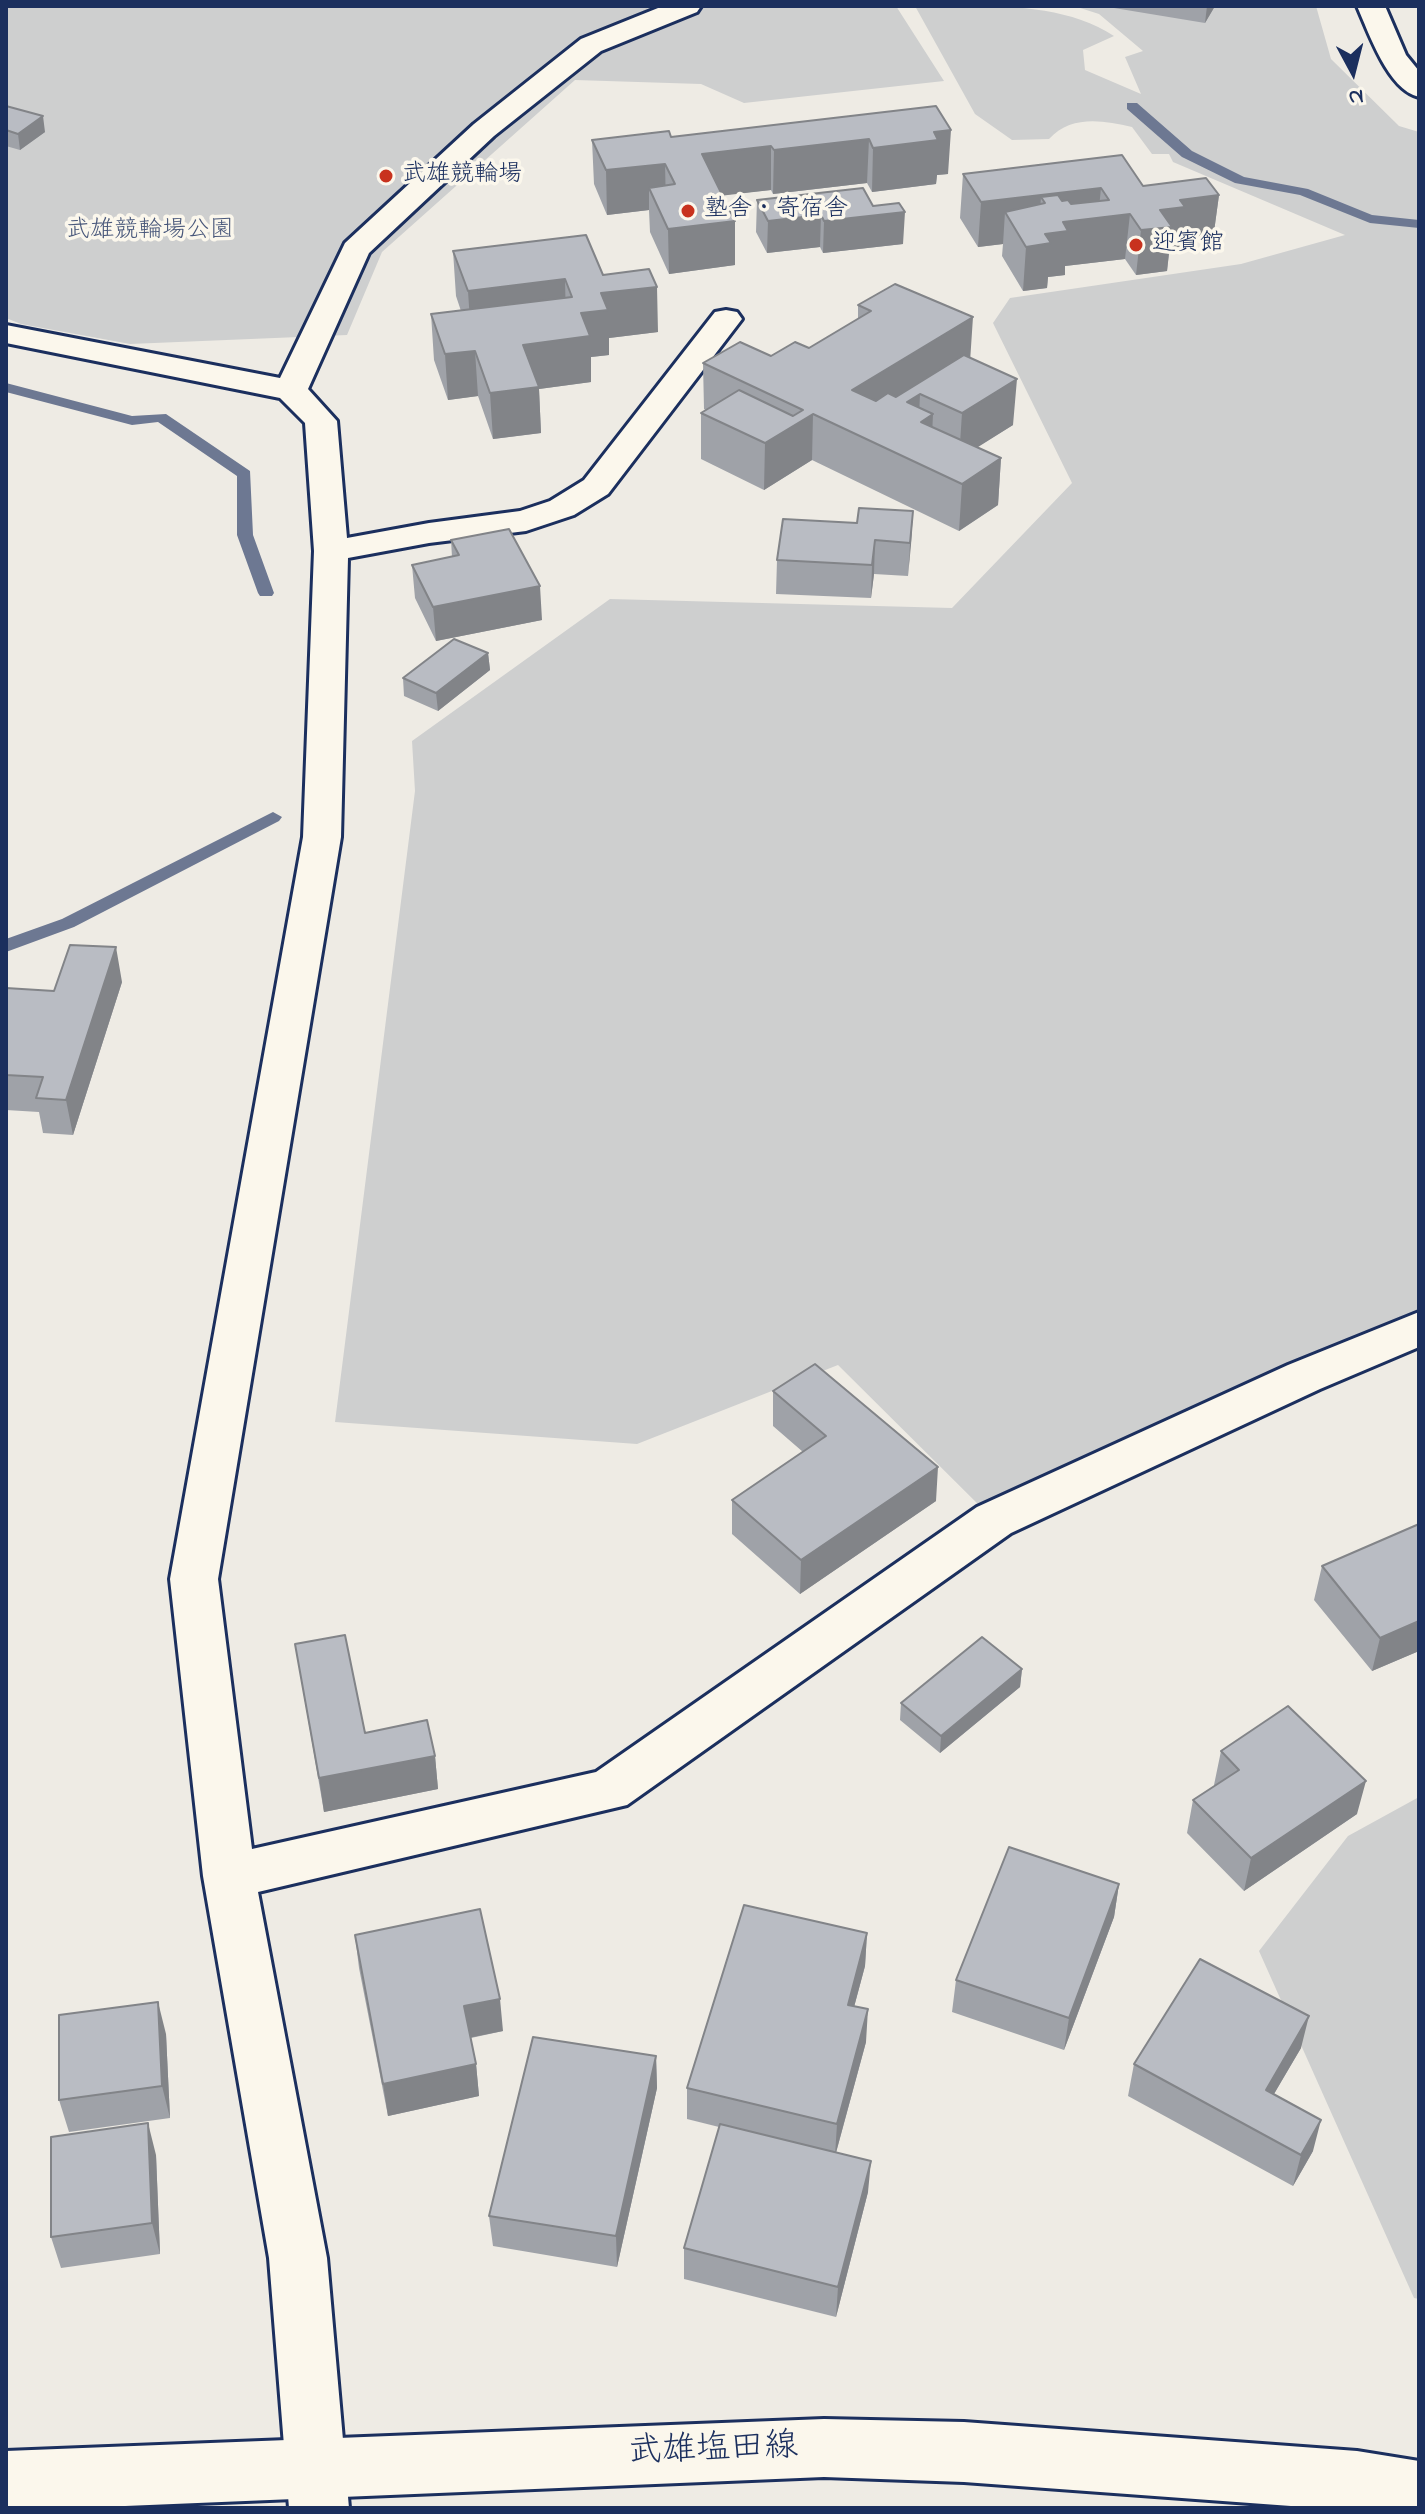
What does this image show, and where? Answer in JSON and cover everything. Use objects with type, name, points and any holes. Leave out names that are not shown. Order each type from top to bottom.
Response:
[{"type":"street","points":[[291,390],[356,249],[484,130],[591,45],[687,6]]},
{"type":"street","points":[[1371,6],[1393,57],[1419,89]]},
{"type":"street","points":[[331,551],[429,533],[526,521],[562,508],[596,487],[726,319]]},
{"type":"street","points":[[6,334],[291,390],[321,421],[331,551],[322,837],[194,1579],[229,1876],[298,2258],[318,2489]]},
{"type":"street","points":[[229,1876],[609,1790],[994,1520],[1304,1377],[1419,1329]]},
{"type":"street","name":"武雄塩田線","points":[[6,2481],[318,2489],[824,2448],[964,2452],[1357,2481],[1419,2491]]},
{"type":"green space","name":"武雄競輪場","points":[[6,6],[896,6],[944,81],[744,103],[701,84],[575,80],[382,252],[347,335],[130,344],[21,324],[6,318]]},
{"type":"green space","points":[[915,6],[1019,8],[1069,16],[1093,24],[1114,36],[1083,50],[1085,70],[1141,94],[1125,57],[1143,51],[1099,14],[1074,6],[1316,6],[1331,59],[1399,126],[1419,132],[1419,1329],[994,1520],[838,1365],[637,1444],[335,1422],[415,791],[412,741],[610,599],[952,608],[1072,483],[993,323],[1010,298],[1241,264],[1345,235],[1173,162],[1169,154],[1152,154],[1132,127],[1088,121],[1067,126],[1049,139],[1012,140],[975,114]]},
{"type":"green space","points":[[1419,1797],[1419,2299],[1414,2298],[1259,1951],[1348,1836]]},
{"type":"building","points":[[6,106],[43,116],[18,134],[6,130]]},
{"type":"building","points":[[936,106],[951,130],[934,132],[938,140],[873,148],[869,139],[774,150],[771,146],[702,154],[735,221],[668,229],[649,188],[675,184],[665,164],[606,170],[592,140],[669,131],[671,137]]},
{"type":"building","points":[[1122,155],[1143,186],[1206,178],[1219,195],[1180,200],[1185,207],[1160,210],[1172,227],[1141,230],[1130,214],[1063,222],[1068,231],[1045,234],[1051,243],[1026,247],[1005,212],[1045,203],[1041,197],[1058,195],[1062,201],[1068,200],[1071,204],[1109,200],[1101,188],[981,202],[963,174]]},
{"type":"building","points":[[863,188],[873,206],[899,203],[905,212],[824,221],[821,215],[768,221],[757,200]]},
{"type":"building","points":[[586,235],[603,275],[649,269],[657,287],[601,293],[608,310],[581,313],[590,336],[523,345],[539,387],[490,393],[475,351],[445,354],[431,314],[572,297],[565,279],[468,291],[453,251]]},
{"type":"building","points":[[895,284],[973,317],[852,390],[876,401],[888,393],[896,397],[964,355],[1017,379],[962,413],[920,394],[907,402],[933,414],[921,422],[1001,458],[962,484],[813,414],[765,443],[701,413],[739,390],[793,416],[803,410],[703,363],[740,342],[771,356],[795,342],[809,348],[871,311],[858,305]]},
{"type":"building","points":[[859,508],[913,511],[910,543],[875,540],[872,565],[777,560],[783,519],[857,523]]},
{"type":"building","points":[[509,529],[540,586],[433,607],[412,565],[459,555],[451,540]]},
{"type":"building","points":[[454,639],[488,653],[436,693],[403,678]]},
{"type":"building","points":[[70,945],[116,947],[66,1100],[36,1098],[43,1077],[6,1075],[6,988],[54,991]]},
{"type":"building","points":[[815,1364],[938,1467],[801,1560],[732,1500],[826,1436],[773,1391]]},
{"type":"building","points":[[1419,1524],[1419,1621],[1380,1638],[1322,1566]]},
{"type":"building","points":[[345,1635],[365,1733],[427,1720],[435,1756],[319,1778],[295,1644]]},
{"type":"building","points":[[982,1637],[1022,1669],[941,1736],[901,1703]]},
{"type":"building","points":[[1288,1706],[1366,1781],[1251,1858],[1193,1800],[1239,1770],[1221,1751]]},
{"type":"building","points":[[1009,1847],[1119,1884],[1069,2018],[956,1980]]},
{"type":"building","points":[[744,1905],[867,1933],[848,2005],[868,2009],[837,2124],[687,2088]]},
{"type":"building","points":[[480,1909],[500,1999],[464,2006],[476,2064],[383,2084],[355,1935]]},
{"type":"building","points":[[1200,1959],[1309,2016],[1266,2090],[1321,2120],[1301,2155],[1134,2064]]},
{"type":"building","points":[[158,2002],[162,2086],[59,2100],[59,2015]]},
{"type":"building","points":[[533,2037],[656,2056],[616,2236],[489,2216]]},
{"type":"building","points":[[148,2123],[152,2223],[51,2237],[51,2137]]},
{"type":"building","points":[[720,2124],[871,2161],[838,2287],[684,2248]]},
{"type":"waterway","points":[[1132,106],[1187,154],[1240,180],[1303,192],[1370,219],[1419,224]]},
{"type":"waterway","points":[[6,387],[132,421],[161,417],[245,474],[245,535],[266,593]]},
{"type":"waterway","points":[[6,946],[68,923],[273,817]]},
{"type":"place","name":"武雄競輪場","points":[[386,176]]},
{"type":"place","name":"塾舎・寄宿舎","points":[[688,211]]},
{"type":"place","name":"迎賓館","points":[[1136,245]]},
{"type":"park label","name":"武雄競輪場公園","points":[[150,232]]}]
